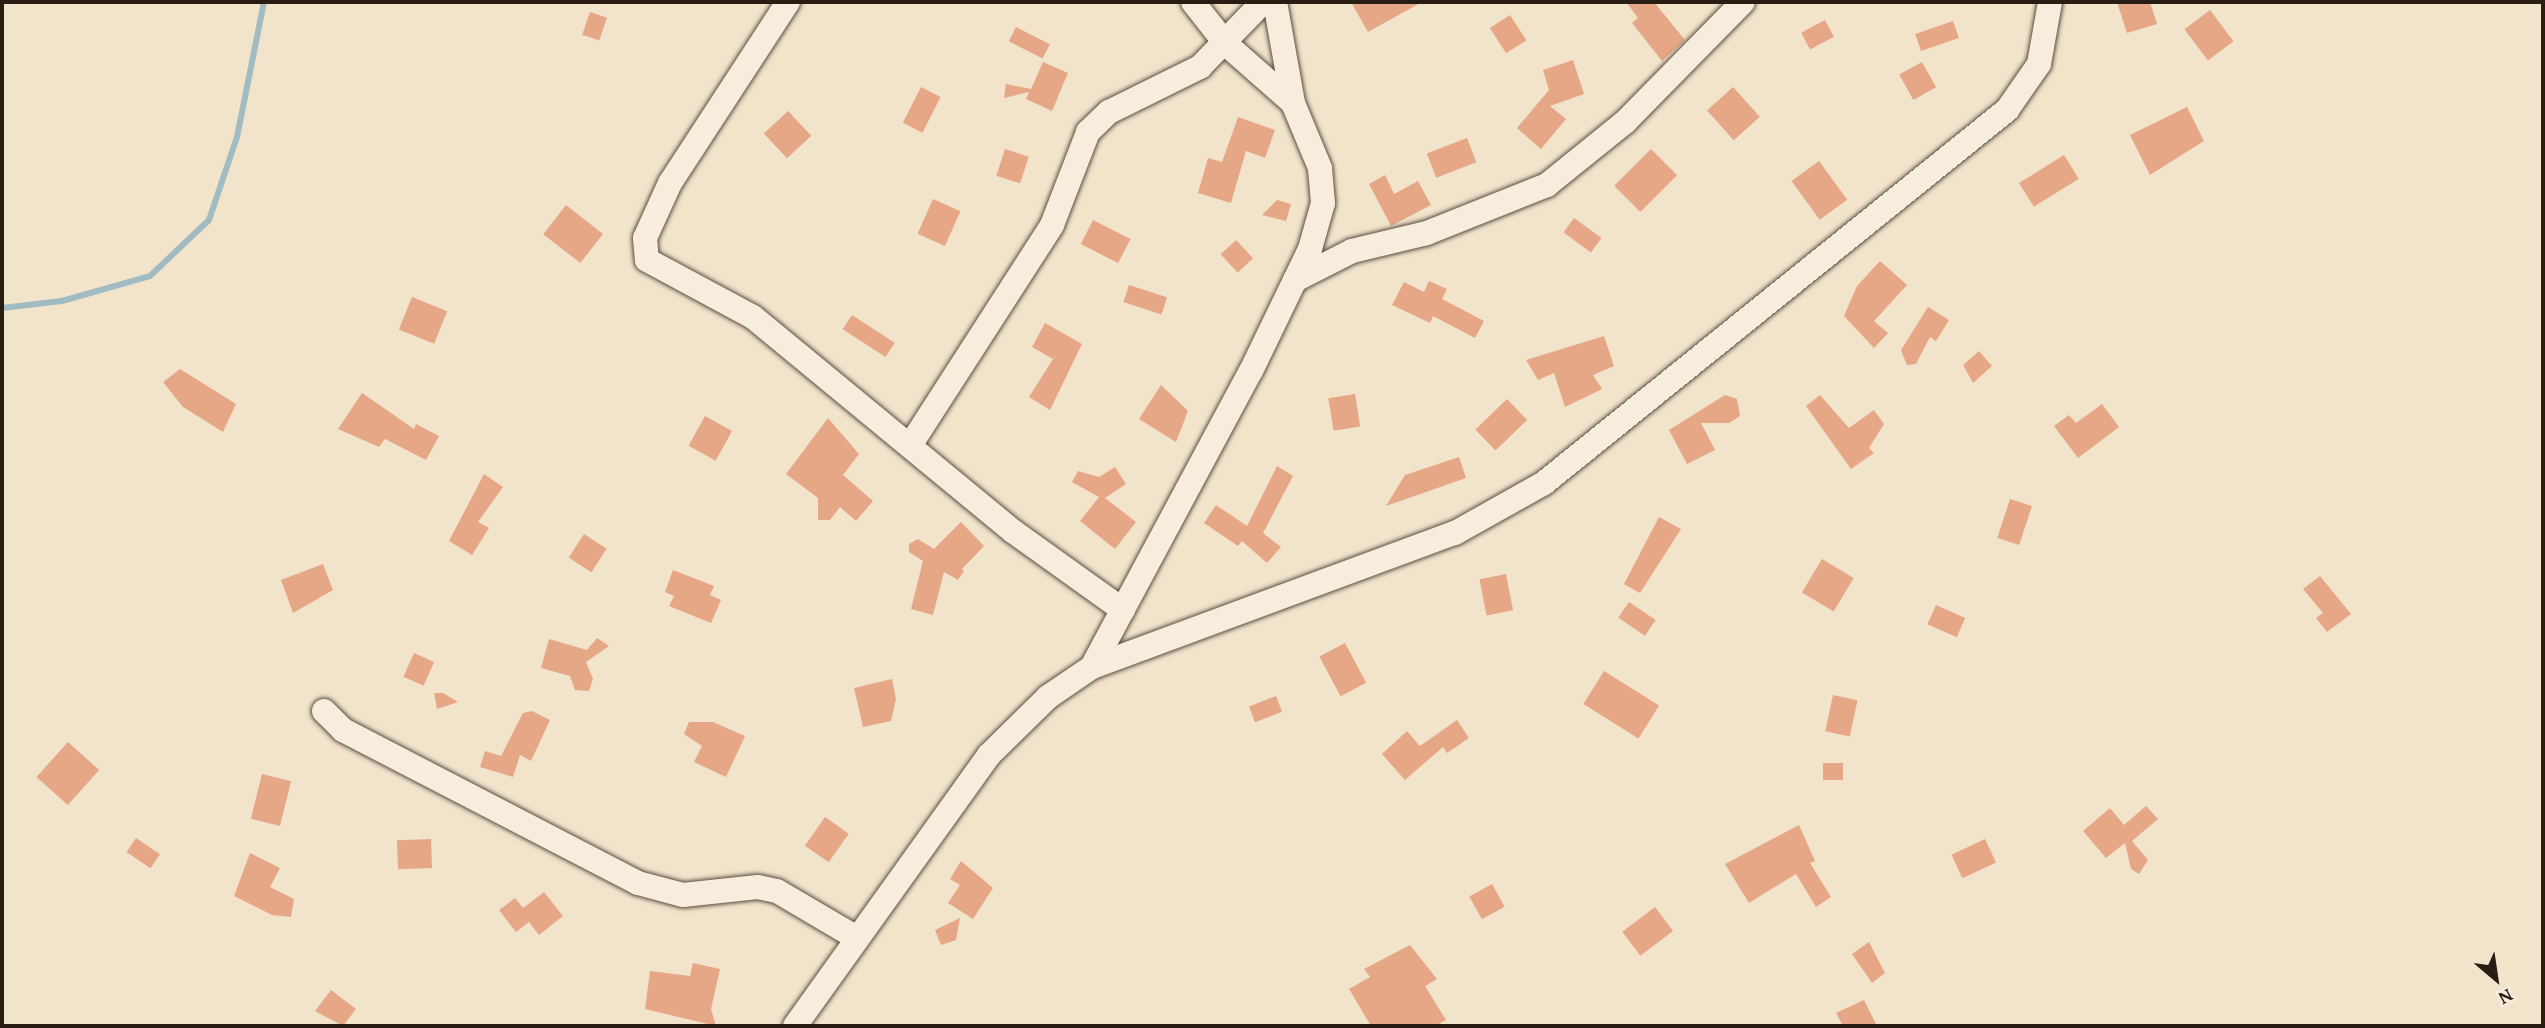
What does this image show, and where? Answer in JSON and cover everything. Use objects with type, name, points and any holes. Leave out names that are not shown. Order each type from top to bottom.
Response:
[{"type":"street","points":[[788,2],[670,183],[642,249],[666,275],[753,317],[911,444],[1014,532],[1124,610]]},
{"type":"street","points":[[1193,2],[1226,44],[1293,103]]},
{"type":"street","points":[[911,444],[1052,225],[1088,132],[1109,112],[1182,77],[1226,44],[1263,2]]},
{"type":"street","points":[[1092,667],[1295,280],[1323,203],[1320,168],[1293,103],[1275,2]]},
{"type":"street","points":[[1295,280],[1352,251],[1427,233],[1547,185],[1625,122],[1743,2]]},
{"type":"street","points":[[795,1026],[855,937],[1016,723],[1092,667],[1399,557],[1544,483],[2007,110],[2039,64],[2050,2]]},
{"type":"street","points":[[324,710],[343,730],[638,883],[683,895],[758,887],[778,891],[855,937]]},
{"type":"building","points":[[1351,2],[1422,2],[1368,32]]},
{"type":"building","points":[[1626,2],[1654,2],[1685,40],[1662,61],[1632,23],[1638,18]]},
{"type":"building","points":[[2117,2],[2150,2],[2157,24],[2127,33]]},
{"type":"building","points":[[2210,10],[2233,41],[2208,60],[2184,29]]},
{"type":"building","points":[[590,12],[607,18],[599,41],[582,35]]},
{"type":"building","points":[[1510,15],[1526,40],[1506,53],[1490,28]]},
{"type":"building","points":[[1825,20],[1834,37],[1810,49],[1801,33]]},
{"type":"building","points":[[1953,21],[1959,38],[1921,51],[1915,34]]},
{"type":"building","points":[[1016,27],[1050,44],[1043,59],[1009,41]]},
{"type":"building","points":[[1573,60],[1584,94],[1550,106],[1566,119],[1541,149],[1517,128],[1549,90],[1543,70]]},
{"type":"building","points":[[1043,62],[1068,73],[1052,111],[1026,99],[1029,92],[1004,98],[1006,84],[1031,89]]},
{"type":"building","points":[[1922,62],[1936,87],[1913,100],[1899,75]]},
{"type":"building","points":[[921,87],[941,97],[922,133],[903,123]]},
{"type":"building","points":[[1733,87],[1760,117],[1734,140],[1707,110]]},
{"type":"building","points":[[2187,107],[2204,141],[2150,175],[2130,135]]},
{"type":"building","points":[[788,111],[811,136],[787,158],[764,134]]},
{"type":"building","points":[[1238,117],[1275,130],[1265,158],[1246,151],[1231,203],[1198,193],[1208,158],[1222,162]]},
{"type":"building","points":[[1467,138],[1476,162],[1436,178],[1427,153]]},
{"type":"building","points":[[1005,149],[1029,157],[1020,183],[996,176]]},
{"type":"building","points":[[1651,149],[1677,175],[1640,212],[1614,186]]},
{"type":"building","points":[[2064,155],[2079,179],[2034,207],[2019,183]]},
{"type":"building","points":[[1819,161],[1847,200],[1820,220],[1791,181]]},
{"type":"building","points":[[1385,175],[1394,194],[1418,181],[1431,205],[1391,226],[1369,184]]},
{"type":"building","points":[[933,199],[960,211],[945,246],[918,234]]},
{"type":"building","points":[[1277,200],[1291,204],[1286,221],[1262,215]]},
{"type":"building","points":[[566,205],[603,234],[580,263],[543,234]]},
{"type":"building","points":[[1574,218],[1602,238],[1591,253],[1563,233]]},
{"type":"building","points":[[1093,220],[1130,239],[1118,263],[1081,244]]},
{"type":"building","points":[[1236,240],[1253,258],[1238,273],[1221,254]]},
{"type":"building","points":[[1880,261],[1907,285],[1874,321],[1888,333],[1874,348],[1844,316],[1857,286]]},
{"type":"building","points":[[1429,281],[1447,289],[1442,299],[1484,321],[1475,338],[1433,316],[1430,323],[1392,305],[1404,282],[1424,292]]},
{"type":"building","points":[[1129,285],[1167,297],[1161,314],[1123,302]]},
{"type":"building","points":[[412,297],[447,311],[434,344],[399,329]]},
{"type":"building","points":[[1928,307],[1949,320],[1936,341],[1930,337],[1916,364],[1907,365],[1901,350]]},
{"type":"building","points":[[852,315],[895,343],[886,357],[843,329]]},
{"type":"building","points":[[1045,323],[1082,344],[1050,410],[1029,397],[1053,359],[1032,347]]},
{"type":"building","points":[[1604,336],[1614,366],[1593,375],[1602,389],[1565,407],[1554,373],[1538,380],[1526,360]]},
{"type":"building","points":[[1979,351],[1992,366],[1973,383],[1963,365]]},
{"type":"building","points":[[180,369],[236,404],[223,432],[183,407],[163,382]]},
{"type":"building","points":[[1161,385],[1188,411],[1176,442],[1139,419]]},
{"type":"building","points":[[362,393],[414,429],[416,424],[439,436],[426,460],[385,439],[379,447],[338,429]]},
{"type":"building","points":[[1355,394],[1360,427],[1333,431],[1328,398]]},
{"type":"building","points":[[1725,395],[1737,399],[1740,416],[1729,423],[1701,423],[1715,450],[1687,464],[1669,430]]},
{"type":"building","points":[[1820,395],[1849,428],[1874,410],[1884,424],[1869,448],[1874,453],[1851,469],[1806,406]]},
{"type":"building","points":[[1507,399],[1527,420],[1495,450],[1475,430]]},
{"type":"building","points":[[2102,404],[2119,427],[2078,458],[2054,426],[2069,415],[2076,423]]},
{"type":"building","points":[[705,416],[732,431],[716,461],[689,446]]},
{"type":"building","points":[[828,418],[859,454],[843,475],[873,501],[856,521],[840,507],[830,520],[818,520],[818,498],[786,474]]},
{"type":"building","points":[[1459,457],[1466,478],[1386,506],[1405,475]]},
{"type":"building","points":[[1277,466],[1293,476],[1263,533],[1281,547],[1267,563],[1242,541],[1238,546],[1204,523],[1216,505],[1247,526]]},
{"type":"building","points":[[1115,467],[1126,484],[1105,498],[1136,522],[1115,549],[1080,521],[1099,497],[1072,482],[1078,471],[1099,477]]},
{"type":"building","points":[[484,474],[503,487],[478,522],[489,528],[472,555],[449,541]]},
{"type":"building","points":[[2010,499],[2032,506],[2019,545],[1997,538]]},
{"type":"building","points":[[1659,517],[1681,529],[1640,593],[1624,584]]},
{"type":"building","points":[[961,522],[984,546],[962,569],[964,571],[958,580],[944,572],[933,615],[911,609],[923,561],[909,552],[909,544],[918,539],[934,549]]},
{"type":"building","points":[[584,534],[607,549],[591,572],[569,557]]},
{"type":"building","points":[[1822,559],[1854,578],[1834,611],[1802,592]]},
{"type":"building","points":[[323,564],[333,590],[293,613],[281,580]]},
{"type":"building","points":[[673,570],[714,586],[710,595],[721,600],[711,623],[669,606],[674,596],[665,592]]},
{"type":"building","points":[[1506,574],[1513,610],[1487,615],[1479,579]]},
{"type":"building","points":[[2320,576],[2351,614],[2327,632],[2316,618],[2323,613],[2303,589]]},
{"type":"building","points":[[1629,602],[1656,620],[1645,636],[1618,618]]},
{"type":"building","points":[[1936,605],[1965,618],[1957,637],[1927,624]]},
{"type":"building","points":[[597,638],[609,646],[586,662],[593,679],[589,691],[575,690],[570,676],[541,668],[549,639],[587,650]]},
{"type":"building","points":[[1345,643],[1366,683],[1341,696],[1319,657]]},
{"type":"building","points":[[414,653],[434,662],[424,686],[403,677]]},
{"type":"building","points":[[1604,671],[1659,705],[1638,739],[1583,704]]},
{"type":"building","points":[[892,679],[896,699],[891,721],[863,727],[854,688]]},
{"type":"building","points":[[434,693],[443,693],[458,702],[437,709]]},
{"type":"building","points":[[1833,695],[1857,700],[1850,736],[1825,731]]},
{"type":"building","points":[[1276,696],[1282,712],[1255,722],[1249,706]]},
{"type":"building","points":[[532,711],[550,720],[531,761],[520,755],[513,777],[480,767],[485,751],[501,756],[523,713]]},
{"type":"building","points":[[1457,720],[1469,738],[1447,753],[1443,747],[1405,780],[1382,754],[1407,731],[1420,746]]},
{"type":"building","points":[[689,722],[713,722],[745,736],[726,777],[694,762],[702,746],[684,734]]},
{"type":"building","points":[[68,742],[99,770],[68,805],[37,777]]},
{"type":"building","points":[[1823,763],[1843,763],[1843,780],[1823,780]]},
{"type":"building","points":[[262,774],[291,781],[280,826],[251,819]]},
{"type":"building","points":[[2146,806],[2158,819],[2132,841],[2148,860],[2139,874],[2131,869],[2125,843],[2106,858],[2083,831],[2110,808],[2124,825]]},
{"type":"building","points":[[825,817],[849,834],[829,862],[805,846]]},
{"type":"building","points":[[1799,825],[1815,861],[1810,863],[1831,897],[1816,907],[1796,874],[1749,903],[1725,864]]},
{"type":"building","points":[[136,838],[160,854],[151,868],[126,852]]},
{"type":"building","points":[[431,839],[432,868],[398,869],[397,840]]},
{"type":"building","points":[[1985,839],[1996,863],[1962,878],[1951,855]]},
{"type":"building","points":[[250,853],[280,868],[270,887],[294,899],[291,917],[272,915],[234,896]]},
{"type":"building","points":[[961,861],[993,888],[973,919],[948,903],[960,885],[950,879]]},
{"type":"building","points":[[1492,884],[1505,907],[1482,919],[1469,897]]},
{"type":"building","points":[[544,892],[563,916],[539,935],[529,922],[516,932],[499,910],[515,898],[523,908]]},
{"type":"building","points":[[1655,907],[1673,931],[1640,956],[1622,932]]},
{"type":"building","points":[[960,918],[956,940],[941,945],[935,930]]},
{"type":"building","points":[[1869,942],[1885,973],[1872,983],[1852,954]]},
{"type":"building","points":[[1410,945],[1437,979],[1425,986],[1446,1020],[1435,1026],[1371,1026],[1349,989],[1370,977],[1364,969]]},
{"type":"building","points":[[693,963],[720,969],[711,1009],[716,1026],[645,1009],[650,971],[690,976]]},
{"type":"building","points":[[331,990],[356,1009],[343,1026],[315,1011]]},
{"type":"building","points":[[1864,1000],[1877,1026],[1843,1026],[1836,1013]]},
{"type":"waterway","points":[[2,308],[62,301],[150,276],[209,220],[237,137],[264,2]]}]
